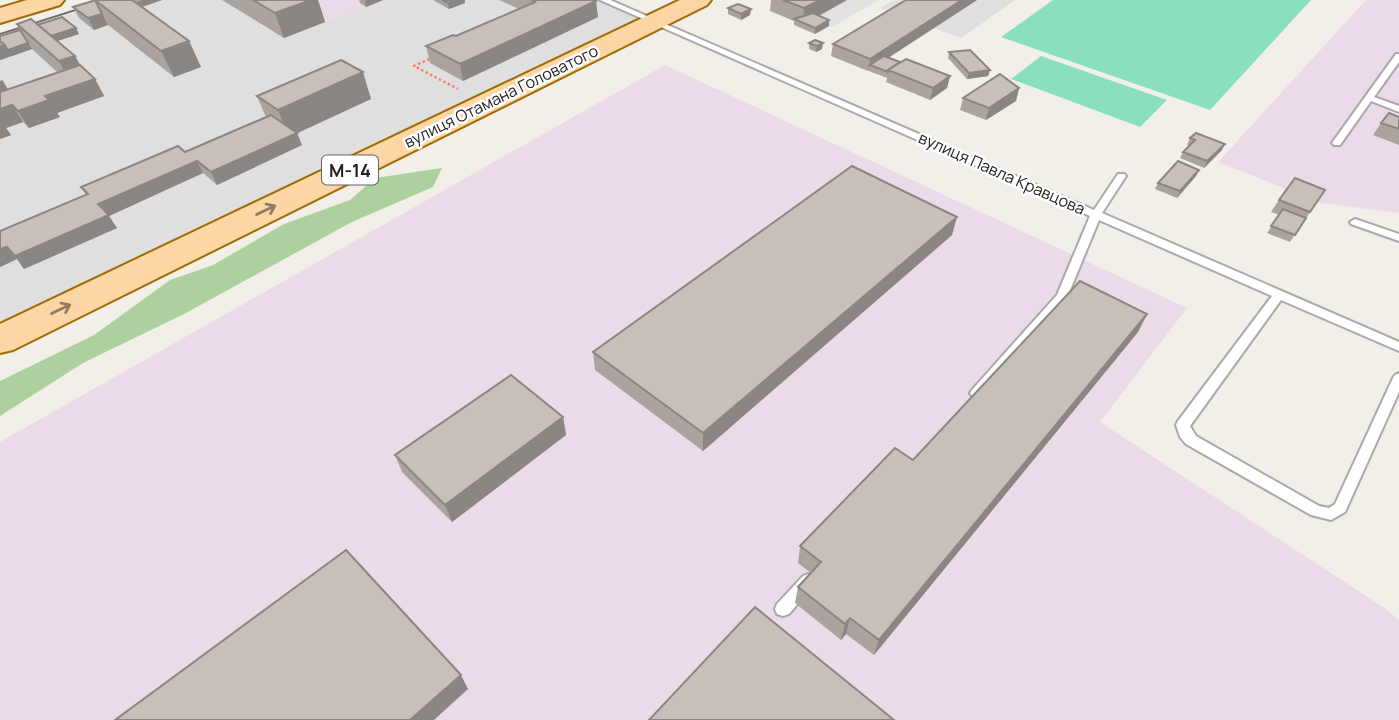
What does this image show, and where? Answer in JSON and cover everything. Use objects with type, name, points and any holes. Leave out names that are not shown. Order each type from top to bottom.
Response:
[{"type":"main road","points":[[0,16],[52,0]]},
{"type":"main road","name":"вулиця Отамана Головатого","points":[[0,340],[699,0]]},
{"type":"lane","name":"вулиця Павла Кравцова","points":[[604,0],[1399,347]]},
{"type":"lane","points":[[1337,143],[1399,56]]},
{"type":"lane","points":[[1370,98],[1399,109]]},
{"type":"lane","points":[[965,405],[1062,297],[1096,214],[1121,176]]},
{"type":"lane","points":[[1355,222],[1399,238]]},
{"type":"lane","points":[[1280,294],[1183,425],[1191,440],[1316,511],[1331,514],[1340,508],[1399,378]]},
{"type":"lane","points":[[783,609],[814,575]]},
{"type":"path","points":[[439,55],[414,66],[459,90]]},
{"type":"shaded area","points":[[113,0],[286,0],[365,6],[354,0],[601,0],[652,23],[0,332],[0,37]]},
{"type":"shaded area","points":[[286,0],[354,0],[366,7],[325,22]]},
{"type":"shaded area","points":[[847,0],[879,0],[832,27],[812,19]]},
{"type":"shaded area","points":[[894,0],[1015,0],[961,38],[880,8]]},
{"type":"shaded area","points":[[1366,0],[1399,0],[1399,213],[1321,203],[1218,162]]},
{"type":"shaded area","points":[[665,65],[1187,308],[1100,422],[1399,620],[1399,720],[0,720],[0,442]]},
{"type":"green space","points":[[1053,0],[1311,0],[1210,110],[1001,37]]},
{"type":"green space","points":[[1041,56],[1167,100],[1140,127],[1011,79]]},
{"type":"green space","points":[[442,168],[433,187],[352,222],[184,314],[83,363],[0,416],[0,381],[94,335],[170,280],[213,265],[284,224],[350,200],[375,178]]},
{"type":"building","points":[[95,0],[132,0],[189,41],[161,51]]},
{"type":"building","points":[[95,0],[102,14],[88,18],[73,7]]},
{"type":"building","points":[[253,0],[311,0],[275,13]]},
{"type":"building","points":[[532,0],[596,1],[460,64],[426,46],[535,2]]},
{"type":"building","points":[[783,0],[820,0],[804,8]]},
{"type":"building","points":[[906,0],[962,0],[870,59],[833,44]]},
{"type":"building","points":[[738,4],[751,9],[741,14],[728,8]]},
{"type":"building","points":[[813,13],[829,20],[815,28],[794,19]]},
{"type":"building","points":[[62,17],[76,28],[51,36],[37,25]]},
{"type":"building","points":[[31,19],[75,56],[59,61],[17,24]]},
{"type":"building","points":[[20,30],[28,43],[8,50],[0,41],[0,36]]},
{"type":"building","points":[[815,40],[823,43],[817,46],[809,43]]},
{"type":"building","points":[[970,50],[990,70],[969,73],[949,52]]},
{"type":"building","points":[[884,56],[900,62],[888,72],[870,65]]},
{"type":"building","points":[[906,59],[950,76],[933,88],[888,70]]},
{"type":"building","points":[[341,60],[363,72],[278,110],[257,96]]},
{"type":"building","points":[[80,65],[95,79],[45,96],[49,100],[18,111],[12,105],[0,109],[0,92]]},
{"type":"building","points":[[1000,74],[1019,88],[989,108],[963,98]]},
{"type":"building","points":[[1389,113],[1399,117],[1399,129],[1381,123]]},
{"type":"building","points":[[271,115],[297,133],[211,172],[197,161],[98,204],[109,215],[15,256],[7,247],[0,249],[0,231],[88,194],[81,187],[178,146],[185,152]]},
{"type":"building","points":[[1196,133],[1225,144],[1207,161],[1183,152],[1195,140],[1190,138]]},
{"type":"building","points":[[1178,161],[1199,170],[1180,191],[1158,183]]},
{"type":"building","points":[[852,166],[957,217],[703,433],[593,352]]},
{"type":"building","points":[[1295,178],[1325,190],[1310,212],[1279,200]]},
{"type":"building","points":[[1283,209],[1306,218],[1295,235],[1271,226]]},
{"type":"building","points":[[1080,281],[1147,314],[879,640],[850,618],[845,624],[798,587],[821,562],[800,546],[895,448],[913,460]]},
{"type":"building","points":[[511,375],[563,417],[445,505],[395,455]]},
{"type":"building","points":[[346,550],[461,675],[410,720],[115,720]]},
{"type":"building","points":[[755,607],[894,720],[649,720]]},
{"type":"tram line","points":[[0,34],[107,0]]}]
